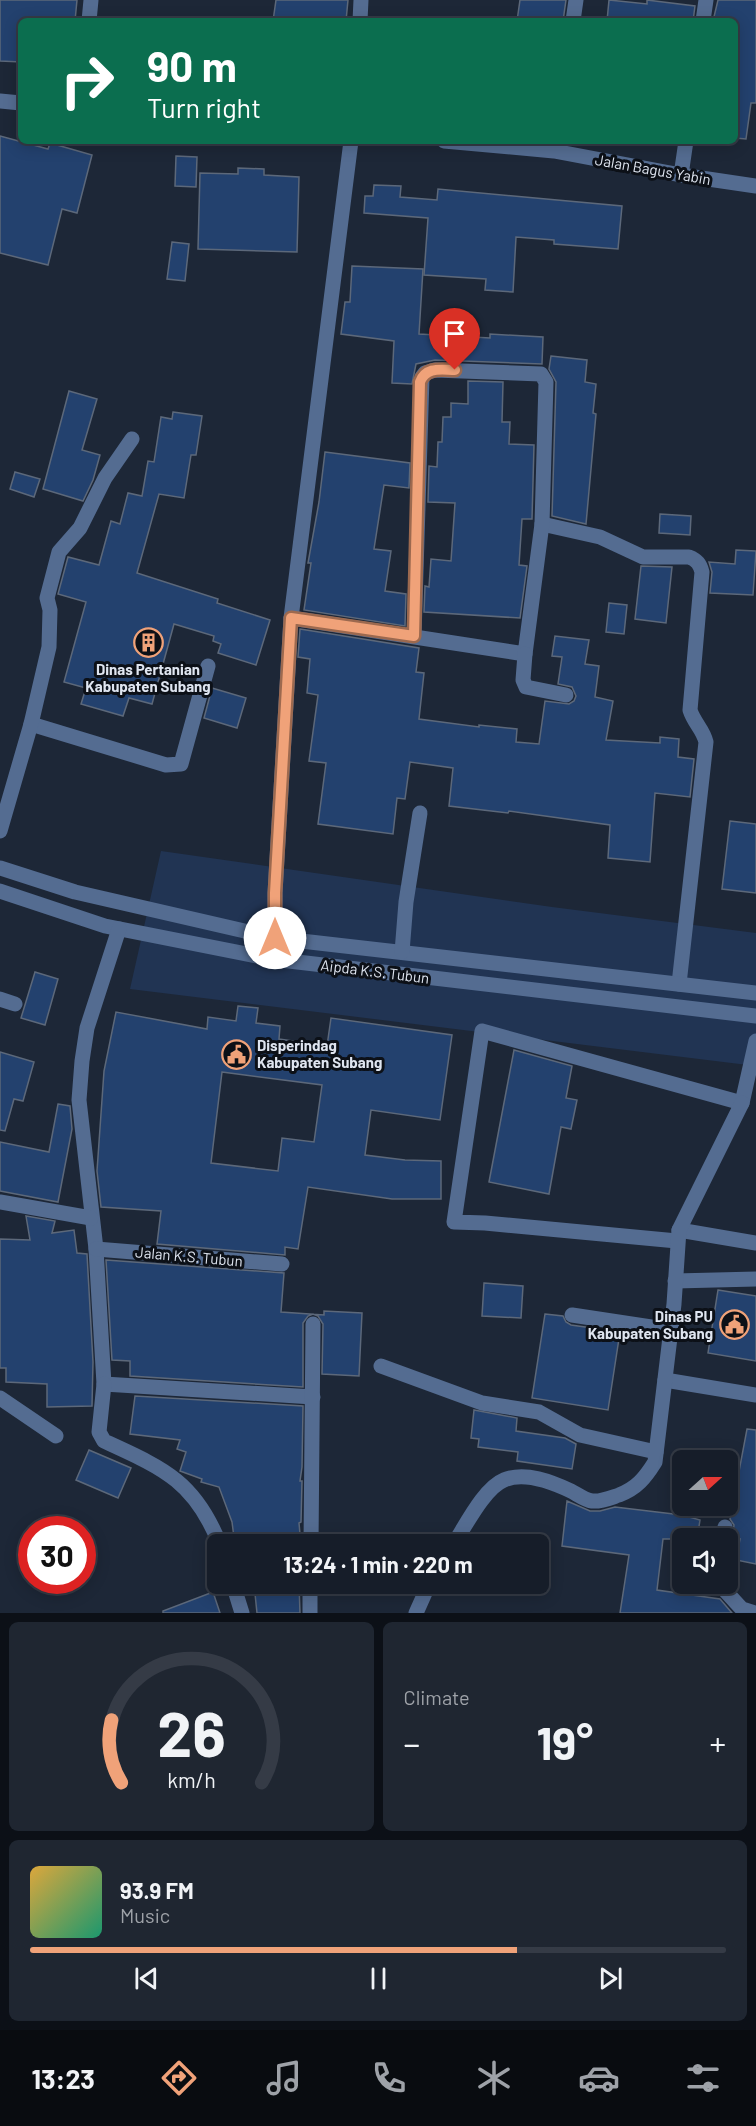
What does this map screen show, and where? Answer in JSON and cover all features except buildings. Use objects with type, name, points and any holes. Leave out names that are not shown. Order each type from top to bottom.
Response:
[{"type":"street","points":[[89,18],[91,0]]},
{"type":"street","points":[[360,18],[361,0]]},
{"type":"street","points":[[573,18],[576,0]]},
{"type":"street","points":[[703,18],[706,0]]},
{"type":"street","points":[[0,101],[18,103]]},
{"type":"street","points":[[275,938],[275,893],[291,618],[351,144]]},
{"type":"street","name":"Jalan Bagus Yabin","points":[[511,144],[555,146],[681,175],[756,186]]},
{"type":"street","points":[[681,175],[686,144]]},
{"type":"street","points":[[414,636],[420,382],[425,373],[435,370],[537,372],[543,375],[546,382],[542,524],[523,680],[526,687],[566,695]]},
{"type":"street","points":[[0,831],[31,724],[49,647],[50,610],[47,598],[59,552],[80,528],[105,478],[132,439]]},
{"type":"street","points":[[542,524],[600,537],[643,557],[689,557],[695,560],[702,572],[690,710],[693,722],[704,732],[706,742],[679,984]]},
{"type":"street","points":[[291,618],[525,654]]},
{"type":"street","points":[[31,724],[166,765],[181,764],[208,666]]},
{"type":"street","points":[[402,952],[406,902],[420,813]]},
{"type":"street","name":"Aipda K.S. Tubun","points":[[0,868],[75,892],[275,938],[756,993]]},
{"type":"street","name":"Aipda K.S. Tubun","points":[[0,891],[119,930],[272,959],[756,1016]]},
{"type":"street","points":[[119,930],[87,1028],[80,1100],[96,1249],[104,1384],[99,1432],[104,1441],[154,1463],[178,1480],[197,1500],[216,1534]]},
{"type":"street","points":[[742,1103],[482,1031],[454,1222],[678,1235],[756,1243]]},
{"type":"street","points":[[460,1534],[485,1497],[504,1480],[526,1477],[554,1483],[591,1501],[606,1500],[632,1490],[645,1479],[655,1462],[671,1330],[678,1235],[742,1103],[756,1041]]},
{"type":"street","points":[[0,1202],[91,1218]]},
{"type":"street","name":"Jalan K.S. Tubun","points":[[96,1249],[282,1264]]},
{"type":"street","points":[[675,1281],[756,1279]]},
{"type":"street","points":[[572,1315],[671,1330]]},
{"type":"street","points":[[311,1534],[313,1324]]},
{"type":"street","points":[[381,1366],[482,1403],[539,1412],[580,1435],[656,1452]]},
{"type":"street","points":[[665,1380],[756,1395]]},
{"type":"street","points":[[104,1384],[313,1397]]},
{"type":"street","points":[[0,1398],[56,1436]]},
{"type":"street","points":[[236,1594],[242,1613]]},
{"type":"street","points":[[310,1594],[310,1613]]},
{"type":"street","points":[[416,1613],[425,1594]]},
{"type":"street","points":[[728,1594],[742,1609],[756,1613]]},
{"type":"shaded area","points":[[161,851],[552,907],[756,933],[756,1066],[130,989]]},
{"type":"place","name":"Dinas Pertanian Kabupaten Subang","points":[[148,642]]},
{"type":"place","name":"Disperindag Kabupaten Subang","points":[[236,1054]]},
{"type":"place","name":"Dinas PU Kabupaten Subang","points":[[734,1325]]},
{"type":"route","points":[[275,938],[275,893],[291,618],[414,636],[420,382],[425,373],[430,371],[455,370]]}]
